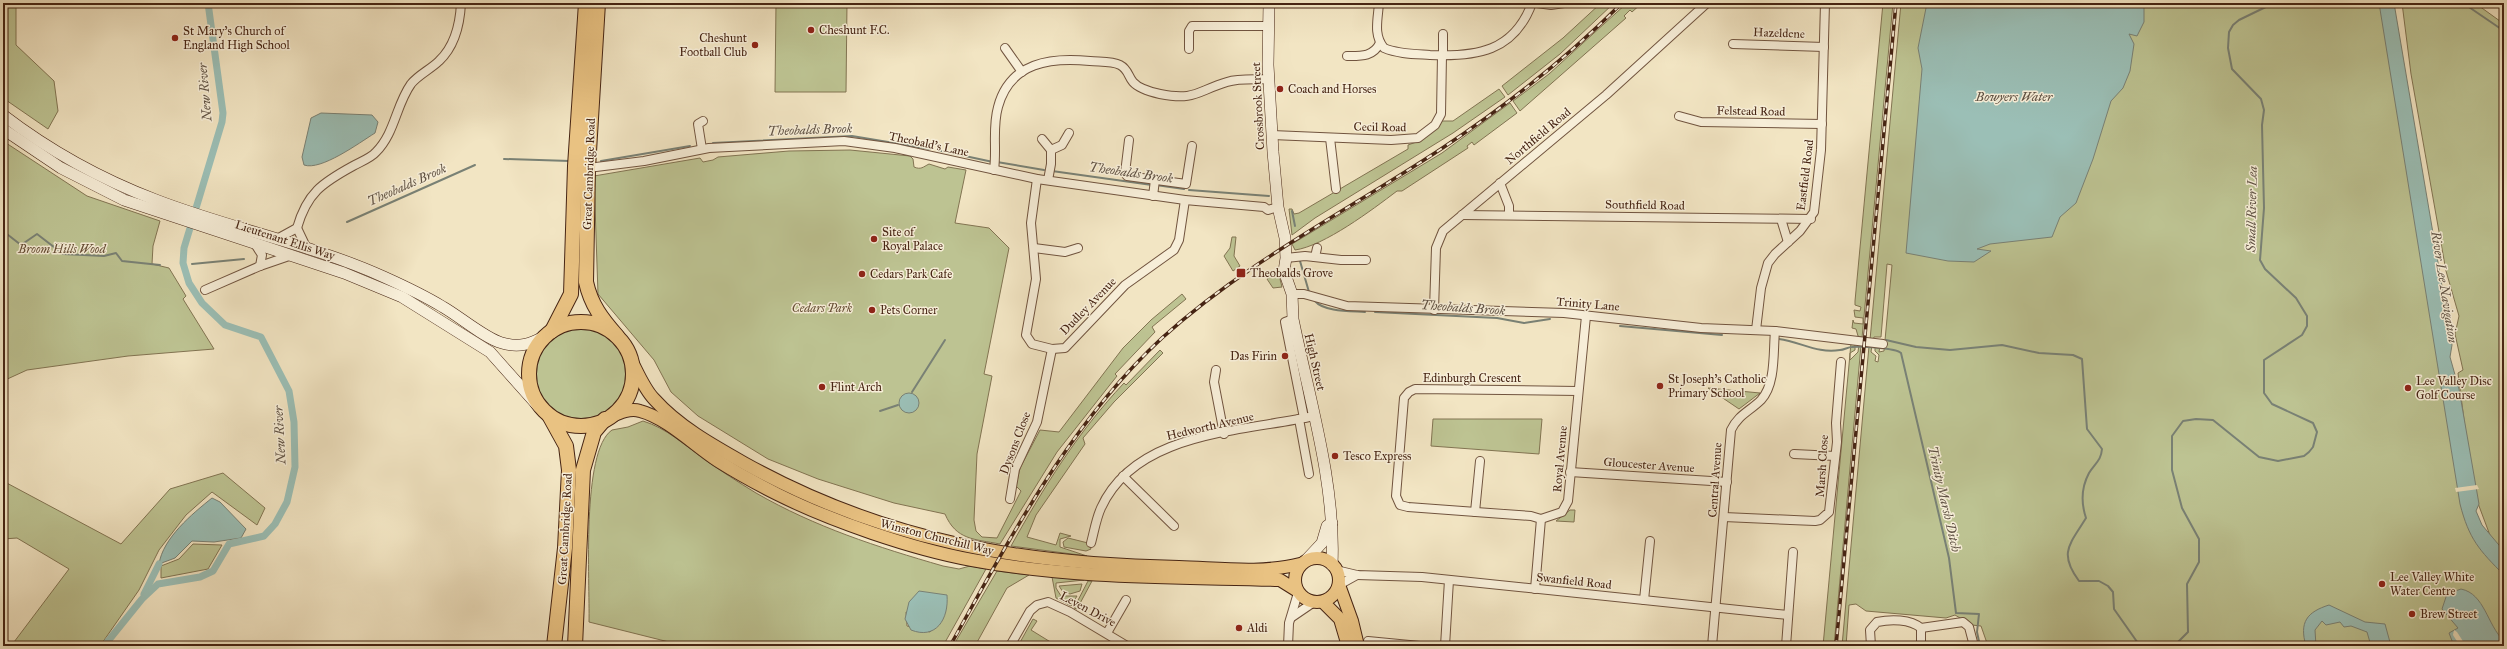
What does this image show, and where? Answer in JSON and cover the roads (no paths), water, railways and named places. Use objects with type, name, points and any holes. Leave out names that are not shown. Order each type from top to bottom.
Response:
[{"type":"highway","name":"Great Cambridge Road","points":[[548,333],[571,294],[575,166],[586,3]]},
{"type":"highway","name":"Great Cambridge Road","points":[[598,3],[588,168],[586,282],[590,299],[596,312],[617,336]]},
{"type":"highway","points":[[587,322],[607,329],[617,336],[630,358],[632,383],[627,398],[607,418],[592,424],[577,425],[550,417],[539,407],[530,385],[529,374],[534,351],[548,333],[563,325],[587,322]]},
{"type":"highway","name":"Great Cambridge Road","points":[[550,417],[566,446],[568,470],[565,548],[554,646]]},
{"type":"highway","name":"Great Cambridge Road","points":[[575,646],[583,470],[594,432],[607,418]]},
{"type":"main road","name":"Crossbrook Street","points":[[1269,3],[1269,79],[1278,207]]},
{"type":"main road","name":"Lieutenant Ellis Way","points":[[3,115],[25,132],[93,172],[182,215]]},
{"type":"main road","name":"Lieutenant Ellis Way","points":[[3,129],[40,156],[124,200],[212,224],[277,239],[383,276],[415,291],[500,343],[521,345],[534,342],[548,333]]},
{"type":"main road","name":"High Street","points":[[1278,207],[1283,224],[1286,258],[1284,272],[1292,294],[1293,319],[1306,418],[1321,453],[1332,523],[1334,567]]},
{"type":"main road","name":"Lieutenant Ellis Way","points":[[212,224],[255,244],[344,273],[402,297],[475,341],[502,363],[539,407]]},
{"type":"main road","name":"Winston Churchill Way","points":[[630,358],[652,398],[685,427],[723,451],[784,485],[842,510],[909,532],[974,549],[1044,559],[1136,566],[1270,569],[1304,562]]},
{"type":"main road","name":"Winston Churchill Way","points":[[607,418],[624,411],[640,411],[662,421],[718,461],[777,494],[838,520],[905,543],[971,560],[1043,569],[1135,576],[1280,580],[1297,592]]},
{"type":"main road","points":[[1332,523],[1328,526],[1322,543],[1304,562],[1295,576],[1297,592],[1319,602],[1340,619],[1348,646]]},
{"type":"main road","points":[[1304,562],[1323,560],[1334,567],[1352,621],[1363,644]]},
{"type":"main road","points":[[1319,602],[1333,595],[1339,585]]},
{"type":"street","points":[[307,249],[297,228],[301,214],[311,194],[326,181],[376,152],[389,133],[412,84],[440,61],[452,45],[460,19],[460,3]]},
{"type":"street","points":[[1379,3],[1376,29],[1380,43],[1391,51],[1443,55],[1469,55],[1481,53],[1496,46],[1521,26],[1532,3]]},
{"type":"street","points":[[1537,3],[1551,5],[1564,3]]},
{"type":"street","name":"Northfield Road","points":[[1434,310],[1436,248],[1442,231],[1610,91],[1707,3]]},
{"type":"street","name":"Eastfield Road","points":[[1756,330],[1764,273],[1775,254],[1811,219],[1817,200],[1822,124],[1825,3]]},
{"type":"street","points":[[1188,49],[1189,31],[1192,26],[1269,26]]},
{"type":"street","name":"Cecil Road","points":[[1272,134],[1330,138],[1410,140],[1424,134],[1435,125],[1441,114],[1443,34]]},
{"type":"street","points":[[1347,56],[1368,55],[1375,51],[1380,43]]},
{"type":"street","name":"Hazeldene","points":[[1734,44],[1824,47]]},
{"type":"street","points":[[1005,48],[1022,72]]},
{"type":"street","points":[[995,164],[995,126],[998,106],[1007,87],[1022,72],[1038,63],[1052,59],[1109,63],[1126,69],[1133,82],[1143,89],[1159,94],[1184,97],[1201,94],[1227,82],[1269,79]]},
{"type":"street","name":"Felstead Road","points":[[1679,116],[1701,122],[1822,124]]},
{"type":"street","points":[[701,145],[698,124],[702,121]]},
{"type":"street","points":[[1051,150],[1062,145],[1069,133]]},
{"type":"street","points":[[1330,138],[1336,189]]},
{"type":"street","points":[[1042,139],[1051,150],[1049,174]]},
{"type":"street","points":[[1129,140],[1125,173],[1127,176],[1154,187],[1186,184],[1192,146]]},
{"type":"street","name":"Theobald's Lane","points":[[588,168],[644,161],[701,145],[844,141],[995,164],[1037,179],[1049,174],[1154,187],[1185,200],[1264,207],[1272,210],[1278,207]]},
{"type":"street","points":[[1037,179],[1031,224],[1036,279],[1026,335],[1032,344],[1052,349]]},
{"type":"street","points":[[1500,183],[1509,206],[1509,215]]},
{"type":"street","name":"Dudley Avenue","points":[[1052,349],[1065,348],[1125,285],[1172,253],[1179,240],[1185,200]]},
{"type":"street","name":"Southfield Road","points":[[1462,215],[1811,219]]},
{"type":"street","points":[[1781,219],[1788,242]]},
{"type":"street","points":[[277,239],[297,228]]},
{"type":"street","points":[[255,244],[262,254],[260,266]]},
{"type":"street","points":[[1034,248],[1065,252],[1078,248]]},
{"type":"street","points":[[1316,257],[1317,248]]},
{"type":"street","points":[[205,290],[260,266],[292,255]]},
{"type":"street","points":[[1286,258],[1316,257],[1357,262],[1366,260]]},
{"type":"street","name":"Trinity Lane","points":[[1292,294],[1306,295],[1347,306],[1434,310],[1503,310],[1586,316],[1701,328],[1775,331],[1883,344]]},
{"type":"street","name":"Royal Avenue","points":[[1541,519],[1556,515],[1566,506],[1586,316]]},
{"type":"street","name":"Central Avenue","points":[[1712,646],[1727,482],[1730,430],[1739,417],[1760,401],[1769,386],[1775,331]]},
{"type":"street","name":"Dysons Close","points":[[1010,499],[1016,469],[1038,422],[1052,349]]},
{"type":"street","name":"Marsh Close","points":[[1724,517],[1820,520],[1829,512],[1831,506],[1835,456],[1841,362]]},
{"type":"street","points":[[1216,370],[1214,382],[1224,434]]},
{"type":"street","name":"Edinburgh Crescent","points":[[1541,519],[1531,516],[1404,507],[1398,501],[1396,489],[1406,394],[1415,389],[1578,391]]},
{"type":"street","points":[[1306,418],[1309,474]]},
{"type":"street","name":"Hedworth Avenue","points":[[1091,543],[1101,508],[1122,476],[1149,456],[1169,446],[1306,418]]},
{"type":"street","points":[[1307,455],[1321,453]]},
{"type":"street","points":[[1794,454],[1835,456]]},
{"type":"street","points":[[1476,512],[1480,461]]},
{"type":"street","name":"Gloucester Avenue","points":[[1570,472],[1727,482]]},
{"type":"street","points":[[1122,476],[1174,526]]},
{"type":"street","points":[[1535,589],[1541,519]]},
{"type":"street","points":[[1644,600],[1650,542]]},
{"type":"street","points":[[1786,646],[1793,552]]},
{"type":"street","name":"Swanfield Road","points":[[1334,567],[1357,575],[1398,575],[1788,615]]},
{"type":"street","name":"Swanfield Road","points":[[1339,585],[1357,575]]},
{"type":"street","points":[[1445,646],[1449,580]]},
{"type":"street","points":[[1288,646],[1288,627],[1292,617],[1297,592]]},
{"type":"street","points":[[1107,633],[1126,600]]},
{"type":"street","points":[[1292,617],[1319,602]]},
{"type":"street","name":"Leven Drive","points":[[1010,646],[1030,611],[1043,603],[1054,604],[1107,633],[1127,646]]},
{"type":"street","points":[[1871,646],[1870,630],[1877,622],[1899,621],[1915,623],[1921,628],[1966,623],[1971,630],[1974,646]]},
{"type":"street","points":[[1921,628],[1921,646]]},
{"type":"street","points":[[1363,644],[1420,646]]},
{"type":"water","name":"Bowyers Water","points":[[1927,3],[2144,3],[2144,22],[2137,36],[2129,34],[2134,44],[2130,71],[2123,88],[2111,101],[2093,159],[2076,203],[2060,217],[2052,237],[1990,244],[1977,249],[1991,251],[1974,262],[1948,261],[1906,253],[1922,69],[1918,48]]},
{"type":"water","points":[[2379,3],[2394,3],[2452,345],[2450,357],[2459,389],[2479,504],[2476,511],[2482,525],[2504,551],[2504,575],[2481,551],[2471,535],[2460,504]]},
{"type":"water","points":[[321,113],[372,115],[378,122],[375,133],[340,155],[320,164],[311,166],[304,165],[302,157],[311,118]]},
{"type":"water","points":[[905,393],[913,393],[919,399],[919,407],[913,413],[905,413],[899,407],[899,399]]},
{"type":"water","points":[[212,498],[220,502],[246,529],[241,538],[214,542],[192,541],[175,558],[159,564],[166,545],[172,536],[187,519]]},
{"type":"water","points":[[2461,589],[2469,592],[2481,603],[2493,627],[2504,641],[2504,646],[2454,646],[2449,633],[2458,628],[2442,609],[2447,594]]},
{"type":"water","points":[[919,591],[947,595],[946,612],[939,625],[934,630],[920,632],[911,630],[905,619],[909,602]]},
{"type":"water","points":[[2329,605],[2365,622],[2385,624],[2391,646],[2371,646],[2367,632],[2351,626],[2344,627],[2340,622],[2326,625],[2322,621],[2315,630],[2316,646],[2306,646],[2304,638],[2304,624],[2310,615],[2315,611]]},
{"type":"waterway","name":"New River","points":[[104,646],[142,599],[158,584],[200,577],[213,571],[229,544],[264,536],[275,524],[287,502],[295,467],[294,422],[289,391],[261,337],[225,325],[202,303],[189,283],[183,263],[184,248],[222,122],[223,113],[208,3]]},
{"type":"waterway","name":"Small River Lea","points":[[2174,646],[2188,632],[2187,584],[2199,562],[2199,539],[2182,508],[2172,470],[2172,436],[2183,421],[2196,419],[2213,420],[2259,457],[2278,461],[2304,456],[2313,447],[2317,432],[2313,423],[2272,404],[2264,393],[2264,360],[2302,335],[2307,326],[2307,316],[2296,298],[2265,269],[2260,260],[2264,208],[2262,125],[2264,110],[2261,99],[2232,69],[2228,48],[2229,32],[2233,25],[2239,20],[2274,3]]},
{"type":"waterway","points":[[2463,3],[2504,31]]},
{"type":"waterway","name":"Theobalds Brook","points":[[713,143],[852,136],[930,149]]},
{"type":"waterway","name":"Theobalds Brook","points":[[601,161],[690,146]]},
{"type":"waterway","name":"Theobalds Brook","points":[[937,150],[993,162]]},
{"type":"waterway","name":"Theobalds Brook","points":[[504,159],[570,161]]},
{"type":"waterway","name":"Theobalds Brook","points":[[997,162],[1044,170]]},
{"type":"waterway","name":"Theobalds Brook","points":[[347,222],[475,165]]},
{"type":"waterway","name":"Theobalds Brook","points":[[1052,171],[1152,185]]},
{"type":"waterway","name":"Theobalds Brook","points":[[1156,185],[1184,189]]},
{"type":"waterway","name":"Theobalds Brook","points":[[1189,190],[1269,196]]},
{"type":"waterway","name":"Theobalds Brook","points":[[1292,211],[1295,226]]},
{"type":"waterway","name":"Theobalds Brook","points":[[3,231],[21,245],[37,234],[63,254],[104,256],[116,253],[122,261],[160,265]]},
{"type":"waterway","name":"Theobalds Brook","points":[[192,264],[244,259]]},
{"type":"waterway","name":"Theobalds Brook","points":[[1300,261],[1309,292]]},
{"type":"waterway","name":"Theobalds Brook","points":[[1315,301],[1319,305],[1331,309],[1365,312]]},
{"type":"waterway","name":"Theobalds Brook","points":[[1375,312],[1497,318],[1524,323],[1550,319]]},
{"type":"waterway","name":"Theobalds Brook","points":[[1620,326],[1722,335]]},
{"type":"waterway","name":"Trinity Marsh Ditch","points":[[1779,339],[1817,349],[1832,351],[1850,347],[1862,347],[1885,349],[1898,351],[1901,353],[1949,558],[1956,613],[1979,614],[1977,632],[1980,646]]},
{"type":"waterway","points":[[912,392],[945,340]]},
{"type":"waterway","name":"Theobalds Brook","points":[[1886,340],[1916,347],[1950,350],[2002,345],[2039,353],[2073,355],[2082,359],[2087,429],[2102,449],[2099,459],[2089,473],[2084,484],[2083,507],[2086,518],[2071,542],[2068,556],[2069,563],[2079,581],[2099,581],[2108,586],[2113,592],[2114,609],[2140,646]]},
{"type":"waterway","points":[[880,411],[898,405]]},
{"type":"waterway","points":[[144,594],[159,564]]},
{"type":"railway","points":[[950,646],[1019,523],[1070,445],[1098,407],[1129,371],[1162,338],[1194,311],[1262,261],[1405,172],[1489,116],[1558,62],[1622,3]]},
{"type":"railway","points":[[1836,646],[1896,3]]},
{"type":"place","name":"Cheshunt F.C.","points":[[811,30]]},
{"type":"place","name":"St Mary's Church of England High School","points":[[175,38]]},
{"type":"place","name":"Cheshunt Football Club","points":[[755,45]]},
{"type":"place","name":"Coach and Horses","points":[[1280,89]]},
{"type":"place","name":"Site of Royal Palace","points":[[874,239]]},
{"type":"place","name":"Theobalds Grove","points":[[1241,273]]},
{"type":"place","name":"Cedars Park Cafe","points":[[862,274]]},
{"type":"place","name":"Pets Corner","points":[[872,310]]},
{"type":"place","name":"Das Firin","points":[[1285,356]]},
{"type":"place","name":"St Joseph's Catholic Primary School","points":[[1660,386]]},
{"type":"place","name":"Flint Arch","points":[[822,387]]},
{"type":"place","name":"Lee Valley Disc Golf Course","points":[[2408,388]]},
{"type":"place","name":"Tesco Express","points":[[1335,456]]},
{"type":"place","name":"Lee Valley White Water Centre","points":[[2382,584]]},
{"type":"place","name":"Brew Street","points":[[2412,614]]},
{"type":"place","name":"Aldi","points":[[1239,628]]},
{"type":"park label","name":"Broom Hills Wood","points":[[62,249]]},
{"type":"park label","name":"Cedars Park","points":[[822,308]]},
{"type":"water label","name":"River Lee Navigation","points":[[2444,287]]}]
